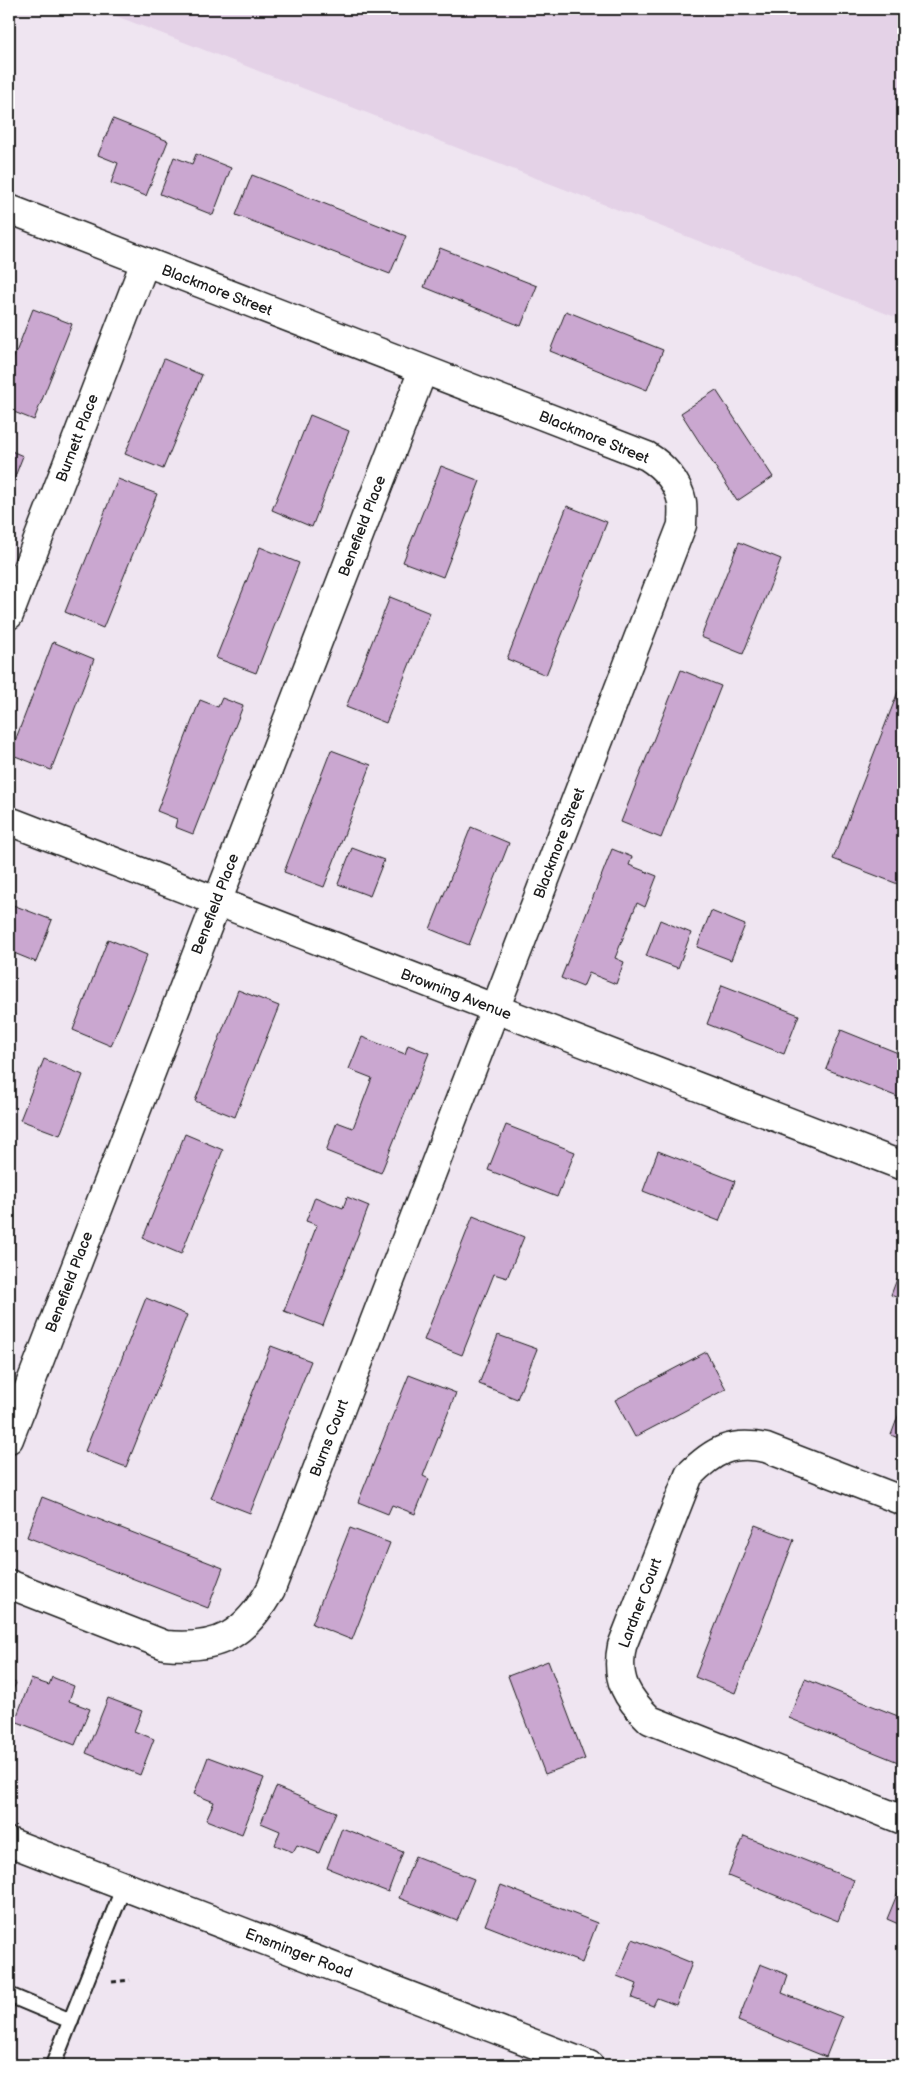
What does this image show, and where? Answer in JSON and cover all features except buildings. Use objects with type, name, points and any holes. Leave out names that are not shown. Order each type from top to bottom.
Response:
[{"type":"street","name":"Blackmore Street","points":[[9,209],[647,456],[658,463],[674,480],[682,502],[682,526],[495,1009]]},
{"type":"street","name":"Burnett Place","points":[[9,615],[145,262]]},
{"type":"street","name":"Benefield Place","points":[[9,1438],[423,370]]},
{"type":"street","name":"Browning Avenue","points":[[9,821],[903,1166]]},
{"type":"street","name":"Burns Court","points":[[9,1584],[165,1645],[190,1647],[215,1643],[241,1629],[259,1611],[271,1588],[495,1009]]},
{"type":"street","name":"Lardner Court","points":[[903,1501],[766,1448],[752,1445],[727,1447],[706,1458],[689,1475],[622,1646],[620,1656],[622,1679],[632,1702],[650,1720],[903,1820]]},
{"type":"street","name":"Ensminger Road","points":[[9,1842],[589,2065]]},
{"type":"lane","points":[[53,2065],[124,1886]]},
{"type":"lane","points":[[9,1995],[71,2021]]},
{"type":"shaded area","points":[[98,9],[903,9],[903,320]]}]
